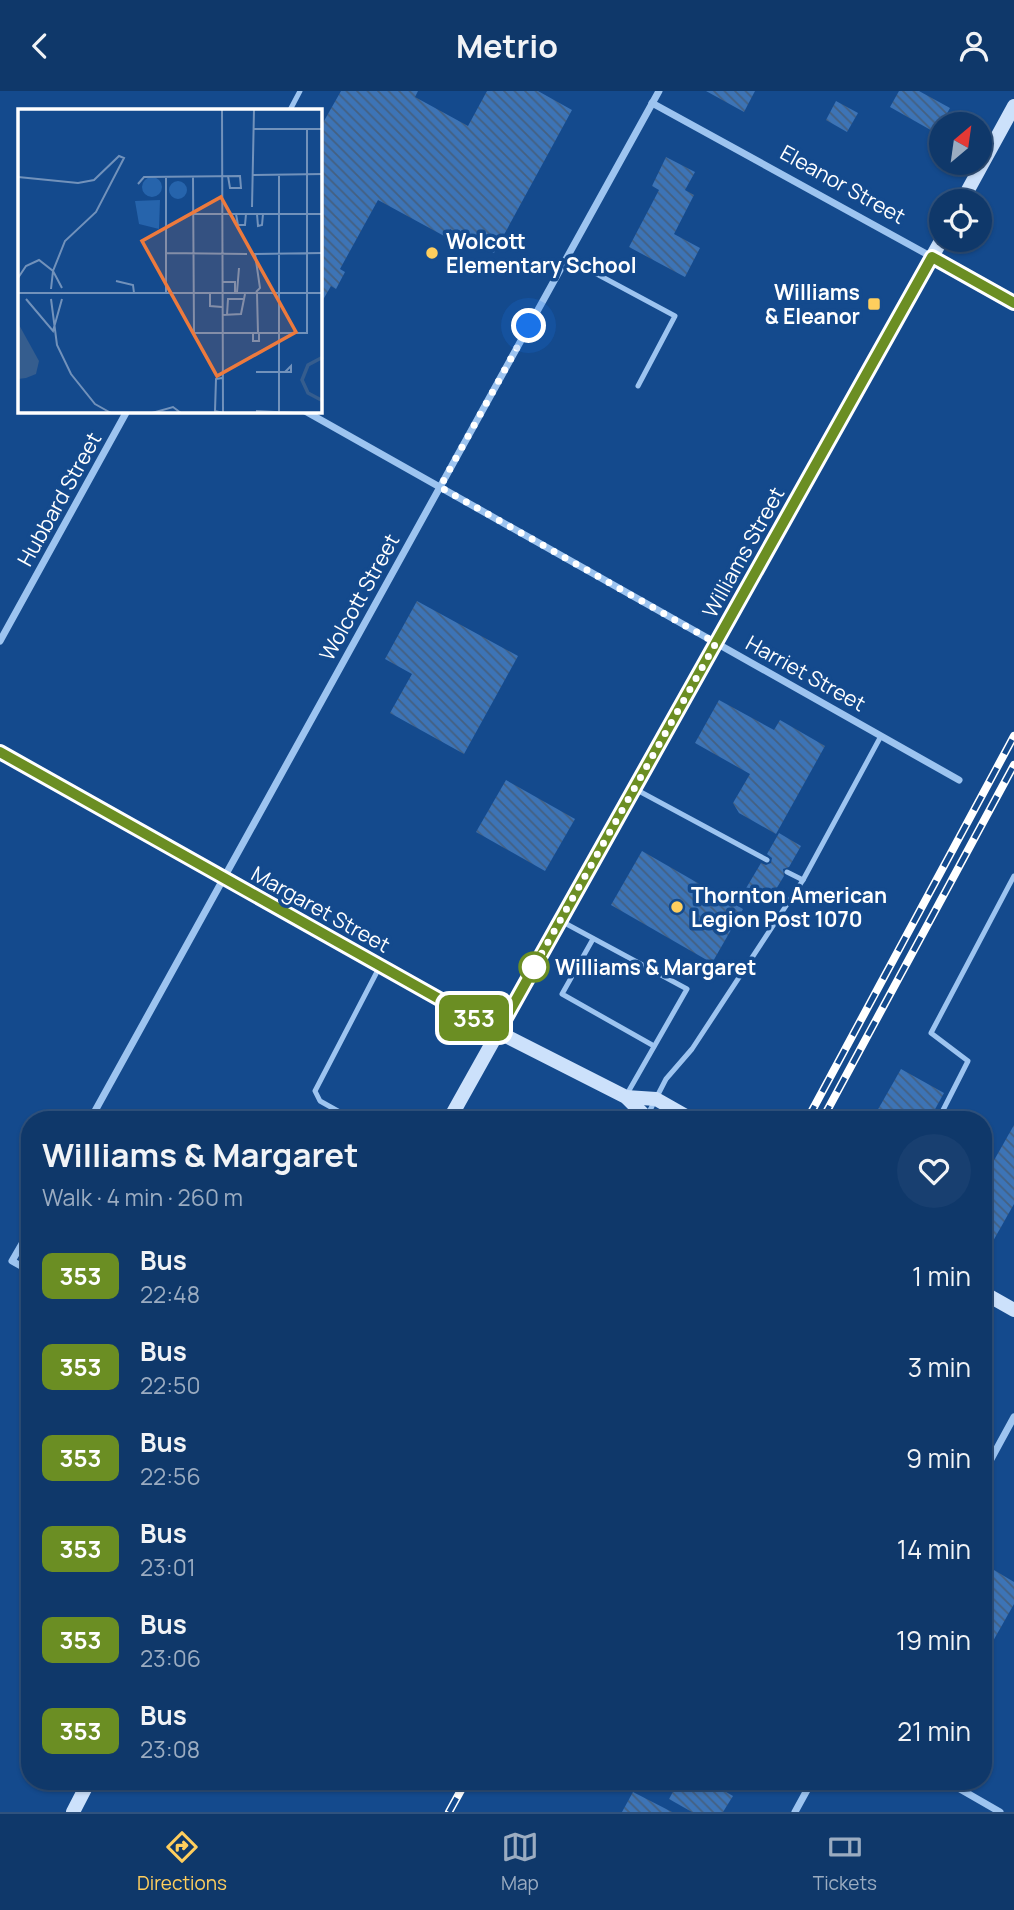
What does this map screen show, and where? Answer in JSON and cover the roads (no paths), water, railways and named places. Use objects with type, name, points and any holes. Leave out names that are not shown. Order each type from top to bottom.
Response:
[{"type":"street","name":"Wolcott Street","points":[[95,1111],[659,91]]},
{"type":"street","name":"Eleanor Street","points":[[652,103],[1014,303]]},
{"type":"street","points":[[969,189],[1014,106]]},
{"type":"street","name":"Williams Street","points":[[454,1111],[935,252]]},
{"type":"street","name":"Hubbard Street","points":[[0,641],[126,413]]},
{"type":"street","name":"Harriet Street","points":[[309,413],[960,780]]},
{"type":"street","name":"Margaret Street","points":[[0,752],[498,1032],[626,1097],[639,1111]]},
{"type":"street","name":"Margaret Street","points":[[626,1097],[656,1099],[677,1111]]},
{"type":"street","points":[[21,1246],[12,1261],[21,1266]]},
{"type":"street","points":[[992,1298],[1014,1310]]},
{"type":"street","points":[[992,1457],[1014,1417]]},
{"type":"street","points":[[73,1812],[84,1790]]},
{"type":"street","points":[[795,1812],[807,1790]]},
{"type":"street","points":[[962,1790],[1000,1812]]},
{"type":"lane","points":[[291,109],[300,91]]},
{"type":"lane","points":[[567,258],[675,316],[638,386]]},
{"type":"lane","points":[[651,1111],[666,1079],[692,1049],[803,880],[881,736]]},
{"type":"lane","points":[[634,788],[767,860]]},
{"type":"lane","points":[[787,872],[803,880]]},
{"type":"lane","points":[[943,1111],[968,1061],[931,1033],[1014,876]]},
{"type":"lane","points":[[560,921],[687,989],[626,1097]]},
{"type":"lane","points":[[593,939],[562,994],[654,1046]]},
{"type":"lane","points":[[338,1111],[320,1101],[316,1091],[380,966]]},
{"type":"railway","points":[[812,1111],[1014,736]]},
{"type":"railway","points":[[827,1111],[1014,765]]},
{"type":"railway","points":[[449,1812],[461,1790]]},
{"type":"place","name":"Wolcott Elementary School","points":[[432,253]]},
{"type":"place","name":"Williams & Eleanor","points":[[874,304]]},
{"type":"place","name":"Thornton American Legion Post 1070","points":[[677,907]]},
{"type":"place","name":"Williams & Margaret","points":[[534,967]]}]
